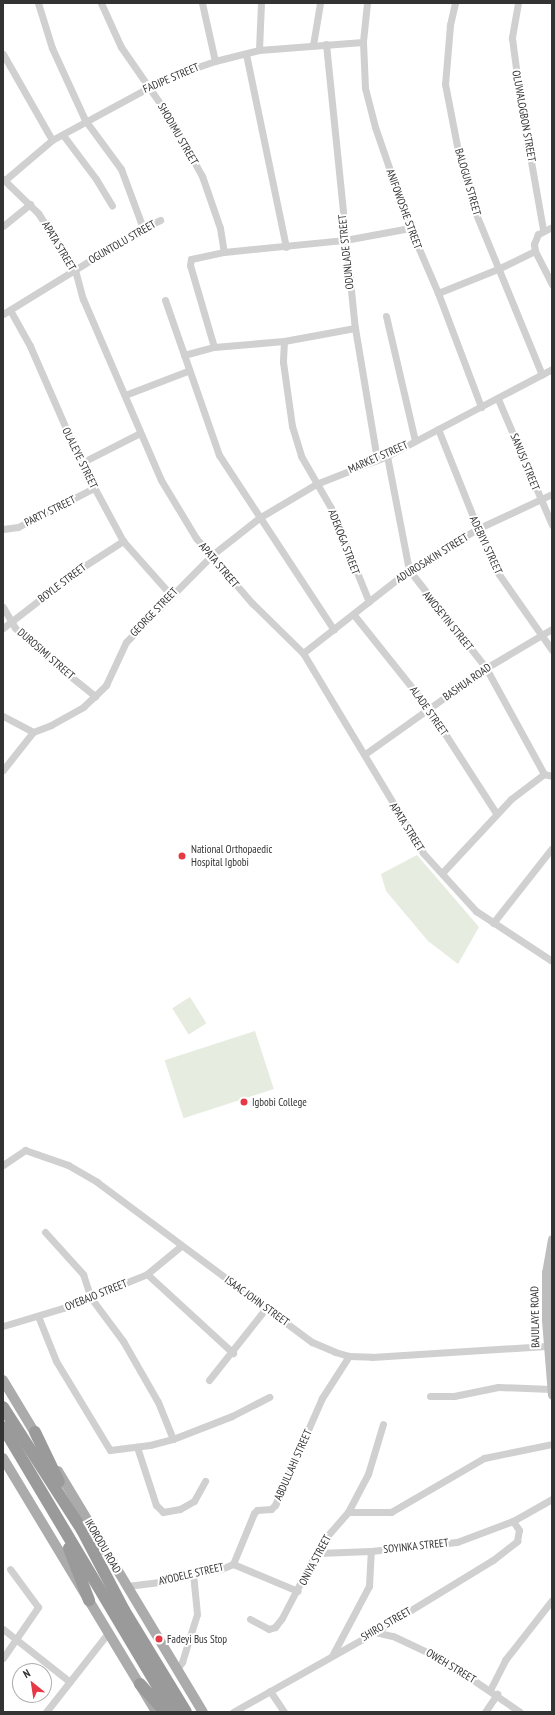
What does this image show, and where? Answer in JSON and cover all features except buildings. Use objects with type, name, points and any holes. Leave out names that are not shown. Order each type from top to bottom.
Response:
[{"type":"highway","name":"IKORODU ROAD","points":[[3,1407],[82,1530],[124,1610],[186,1712]]},
{"type":"highway","points":[[3,1427],[173,1712]]},
{"type":"highway","points":[[35,1432],[82,1530]]},
{"type":"highway","points":[[58,1517],[89,1600]]},
{"type":"highway","points":[[140,1684],[165,1712]]},
{"type":"main road","name":"IKORODU ROAD","points":[[3,1380],[126,1586],[204,1712]]},
{"type":"main road","points":[[3,1458],[140,1684],[152,1710]]},
{"type":"street","points":[[38,3],[52,48],[85,120],[121,169],[143,228]]},
{"type":"street","name":"SHODIMU STREET","points":[[101,3],[121,47],[168,115],[202,176],[220,228],[224,252]]},
{"type":"street","points":[[202,3],[214,61]]},
{"type":"street","points":[[260,50],[261,3]]},
{"type":"street","points":[[313,45],[320,3]]},
{"type":"street","name":"ANIFOWOSHE STREET","points":[[367,3],[363,42],[365,88],[375,127],[410,228],[438,293],[481,407]]},
{"type":"street","name":"BALOGUN STREET","points":[[455,3],[450,25],[445,84],[458,151],[474,209],[500,268],[542,374]]},
{"type":"street","name":"OLUWALOGBON STREET","points":[[518,3],[512,38],[520,99],[543,229]]},
{"type":"street","name":"FADIPE STREET","points":[[4,180],[52,140],[63,136],[85,120],[149,86],[214,61],[260,50],[363,42]]},
{"type":"street","name":"ODUNLADE STREET","points":[[326,44],[355,328],[377,459]]},
{"type":"street","points":[[3,54],[52,140]]},
{"type":"street","points":[[246,54],[286,247]]},
{"type":"street","points":[[63,136],[96,179],[112,206]]},
{"type":"street","name":"APATA STREET","points":[[4,180],[30,204],[50,228],[75,270],[83,299],[126,395],[140,433],[173,500],[196,538],[252,603],[303,653],[330,702],[365,754],[407,830],[423,853],[490,921],[529,943],[552,961]]},
{"type":"street","points":[[3,226],[30,204]]},
{"type":"street","name":"OGUNTOLU STREET","points":[[3,314],[143,228],[160,220]]},
{"type":"street","points":[[552,227],[543,229],[535,240],[535,252],[552,285]]},
{"type":"street","points":[[214,347],[189,262],[191,259],[224,252],[345,240],[410,228]]},
{"type":"street","points":[[438,293],[535,252]]},
{"type":"street","points":[[165,300],[188,371],[219,455],[334,630]]},
{"type":"street","name":"OLALEYE STREET","points":[[10,310],[30,346],[81,463],[123,541],[170,594]]},
{"type":"street","points":[[386,316],[416,441]]},
{"type":"street","points":[[184,355],[214,347],[284,341],[355,328]]},
{"type":"street","name":"ADEKOGA STREET","points":[[284,341],[283,362],[292,426],[301,456],[331,508],[369,602]]},
{"type":"street","name":"MARKET STREET","points":[[212,555],[259,518],[316,484],[387,456],[498,399],[552,369]]},
{"type":"street","points":[[126,395],[188,371]]},
{"type":"street","name":"SANUSI STREET","points":[[498,399],[552,525]]},
{"type":"street","name":"ADEBIYI STREET","points":[[438,429],[477,530],[498,573],[543,634],[552,650]]},
{"type":"street","points":[[81,463],[140,433]]},
{"type":"street","name":"AWOSEYIN STREET","points":[[387,456],[409,570],[486,668],[544,774]]},
{"type":"street","name":"PARTY STREET","points":[[3,529],[18,527],[94,488]]},
{"type":"street","name":"ADUROSAKIN STREET","points":[[303,653],[354,615],[409,570],[477,530],[552,494]]},
{"type":"street","name":"BOYLE STREET","points":[[3,628],[78,570],[123,541]]},
{"type":"street","name":"GEORGE STREET","points":[[33,732],[52,725],[83,707],[95,696],[106,685],[126,642],[170,594],[212,555]]},
{"type":"street","name":"DUROSIMI STREET","points":[[3,607],[11,621],[54,663],[95,696]]},
{"type":"street","name":"ALADE STREET","points":[[354,615],[429,709],[496,813]]},
{"type":"street","name":"BASHUA ROAD","points":[[365,754],[486,668],[552,629]]},
{"type":"street","points":[[3,716],[33,732],[3,770]]},
{"type":"street","points":[[442,873],[496,813],[544,774],[552,776]]},
{"type":"street","points":[[490,921],[552,848]]},
{"type":"street","name":"ISAAC JOHN STREET","points":[[3,1165],[25,1150],[68,1165],[97,1182],[312,1342],[349,1356],[372,1357],[547,1346]]},
{"type":"street","points":[[45,1232],[79,1268],[91,1298],[141,1370],[158,1402],[173,1439]]},
{"type":"street","name":"BAJULAYE ROAD","points":[[551,1392],[551,1372],[547,1346],[546,1272],[552,1239]]},
{"type":"street","name":"OYEBAJO STREET","points":[[3,1326],[91,1298],[147,1274],[181,1246]]},
{"type":"street","points":[[147,1274],[232,1353]]},
{"type":"street","points":[[209,1380],[232,1353],[266,1308]]},
{"type":"street","points":[[38,1316],[56,1361],[106,1447],[110,1450],[137,1448],[173,1439],[232,1416],[269,1397]]},
{"type":"street","name":"ABDULLAHI STREET","points":[[232,1564],[254,1513],[257,1510],[271,1509],[275,1505],[322,1398],[349,1356]]},
{"type":"street","points":[[430,1396],[454,1396],[498,1387],[551,1392]]},
{"type":"street","name":"ONIYA STREET","points":[[250,1619],[266,1629],[275,1627],[298,1591],[327,1534],[348,1512],[372,1465],[383,1424]]},
{"type":"street","points":[[348,1512],[392,1512],[484,1458],[552,1444]]},
{"type":"street","points":[[137,1448],[156,1505],[163,1512],[180,1510],[194,1501],[205,1481]]},
{"type":"street","name":"SOYINKA STREET","points":[[318,1553],[371,1551],[457,1542],[513,1522],[552,1499]]},
{"type":"street","name":"SHIRO STREET","points":[[233,1712],[375,1632],[508,1550],[519,1536],[519,1530],[513,1522]]},
{"type":"street","points":[[332,1655],[369,1586],[371,1551]]},
{"type":"street","name":"AYODELE STREET","points":[[126,1586],[162,1582],[193,1573],[221,1569],[232,1564],[298,1591]]},
{"type":"street","points":[[3,1658],[17,1640],[38,1606],[10,1569]]},
{"type":"street","points":[[177,1669],[182,1662],[197,1614],[193,1573]]},
{"type":"street","points":[[490,1690],[505,1660],[552,1600]]},
{"type":"street","points":[[3,1629],[70,1682]]},
{"type":"street","name":"OWEH STREET","points":[[375,1632],[393,1636],[420,1648],[497,1694],[520,1712]]},
{"type":"street","points":[[46,1712],[108,1633]]},
{"type":"street","points":[[270,1691],[284,1712]]},
{"type":"street","points":[[485,1712],[497,1694]]},
{"type":"shaded area","points":[[417,855],[479,927],[458,964],[428,941],[386,891],[381,874]]},
{"type":"shaded area","points":[[190,997],[206,1023],[189,1034],[172,1008]]},
{"type":"shaded area","points":[[255,1031],[274,1089],[183,1118],[165,1060]]},
{"type":"place","name":"National Orthopaedic Hospital Igbobi","points":[[182,856]]},
{"type":"place","name":"Igbobi College","points":[[244,1102]]},
{"type":"place","name":"Fadeyi Bus Stop","points":[[159,1639]]}]
